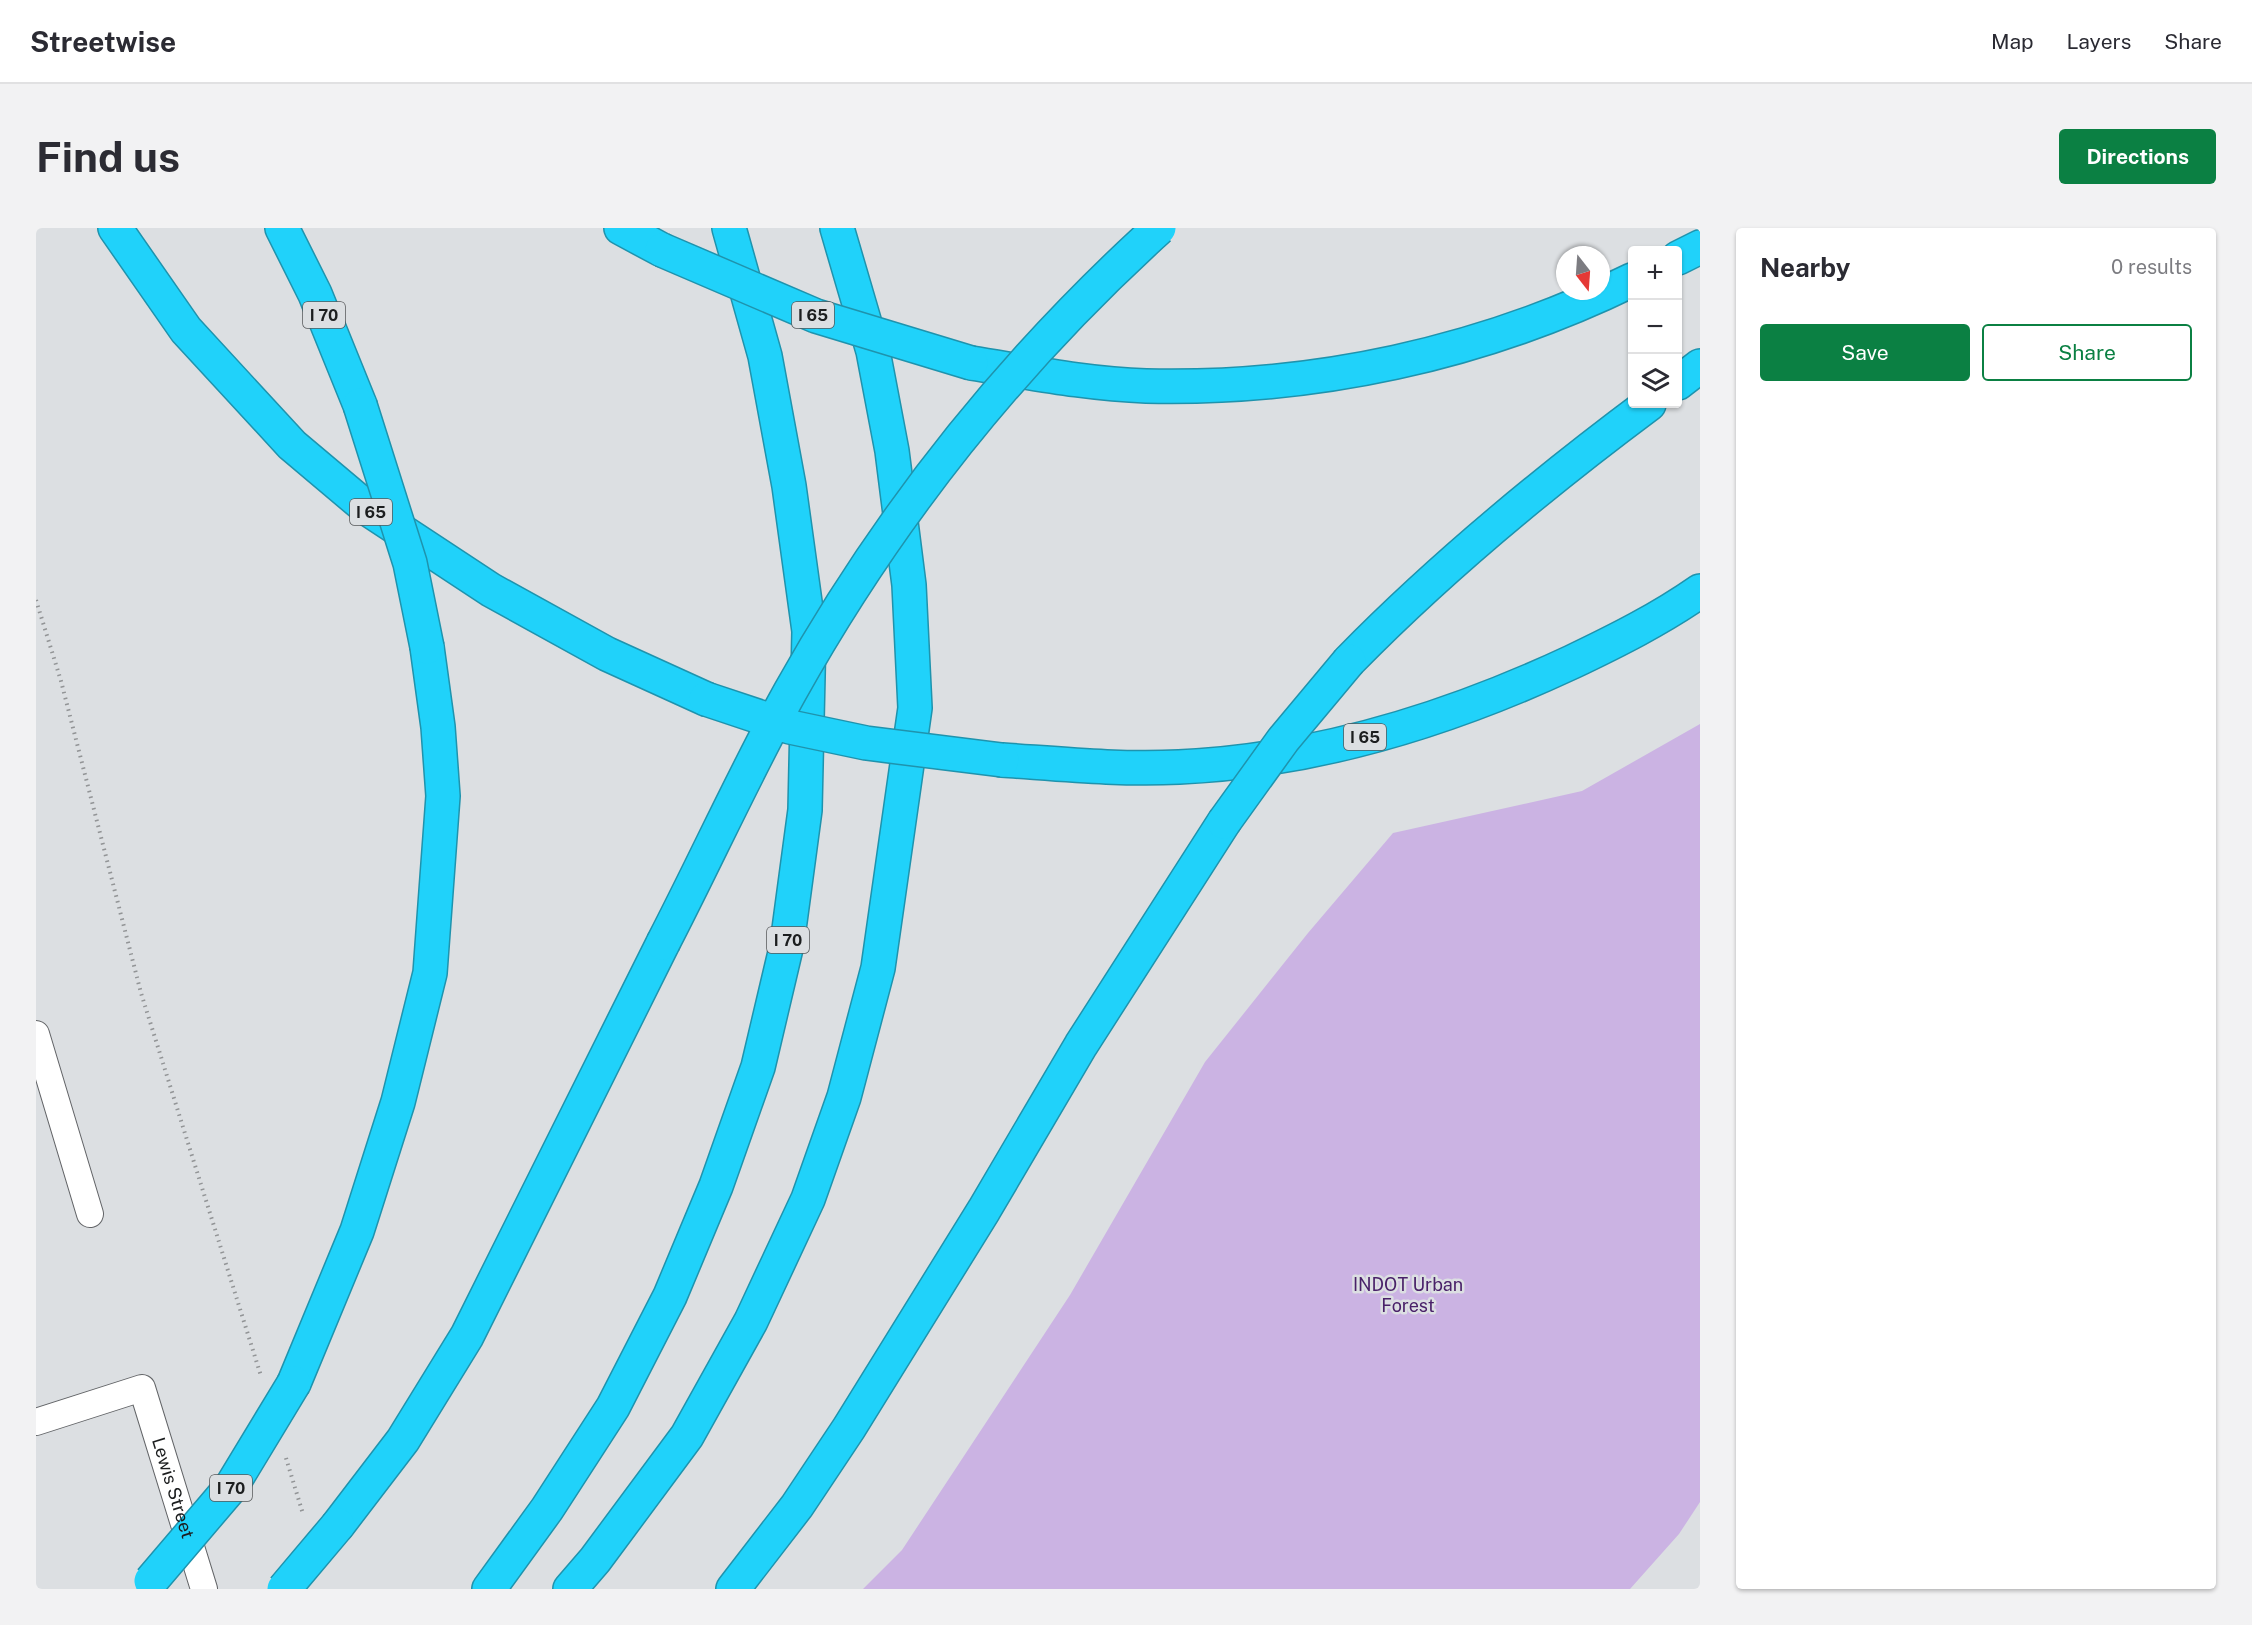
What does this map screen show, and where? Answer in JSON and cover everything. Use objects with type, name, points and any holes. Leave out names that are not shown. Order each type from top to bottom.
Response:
[{"type":"highway","name":"I 65","points":[[115,228],[194,339],[292,445],[368,509],[490,590],[607,654],[706,699],[790,727],[866,743],[1002,760],[1102,768],[1179,767],[1254,761],[1344,743],[1448,712],[1506,691],[1604,647],[1700,591]]},
{"type":"highway","name":"I 70","points":[[147,1585],[231,1487],[279,1385],[357,1231],[398,1102],[430,973],[443,796],[438,727],[427,647],[410,563],[360,405],[315,294],[282,228]]},
{"type":"highway","name":"I 65","points":[[621,228],[662,250],[816,316],[970,363],[1144,386],[1229,384],[1315,378],[1403,361],[1490,339],[1628,282]]},
{"type":"highway","name":"I 70","points":[[489,1589],[548,1509],[613,1407],[670,1296],[716,1185],[758,1067],[787,944],[805,810],[809,631],[789,486],[765,356],[729,228]]},
{"type":"highway","points":[[570,1589],[595,1560],[687,1436],[752,1321],[808,1199],[844,1097],[878,968],[915,708],[909,585],[892,451],[873,351],[837,228]]},
{"type":"highway","points":[[284,1589],[338,1525],[403,1440],[467,1336],[790,692],[881,543],[969,426],[1065,318],[1109,273],[1159,228]]},
{"type":"highway","points":[[1682,256],[1700,247]]},
{"type":"highway","points":[[1682,379],[1700,366]]},
{"type":"highway","points":[[733,1589],[797,1506],[849,1428],[984,1210],[1082,1045],[1224,822],[1283,740],[1349,661],[1410,599],[1482,535],[1560,471],[1644,408]]},
{"type":"street","points":[[36,1034],[90,1214]]},
{"type":"street","name":"Lewis Street","points":[[36,1422],[142,1388],[204,1589]]},
{"type":"path","points":[[36,600],[62,681],[141,993],[279,1385]]},
{"type":"path","points":[[285,1455],[306,1522]]},
{"type":"green space","name":"INDOT Urban Forest","points":[[1700,724],[1700,1502],[1679,1534],[1630,1589],[863,1589],[902,1550],[1070,1295],[1205,1062],[1308,933],[1393,833],[1582,791]]}]
